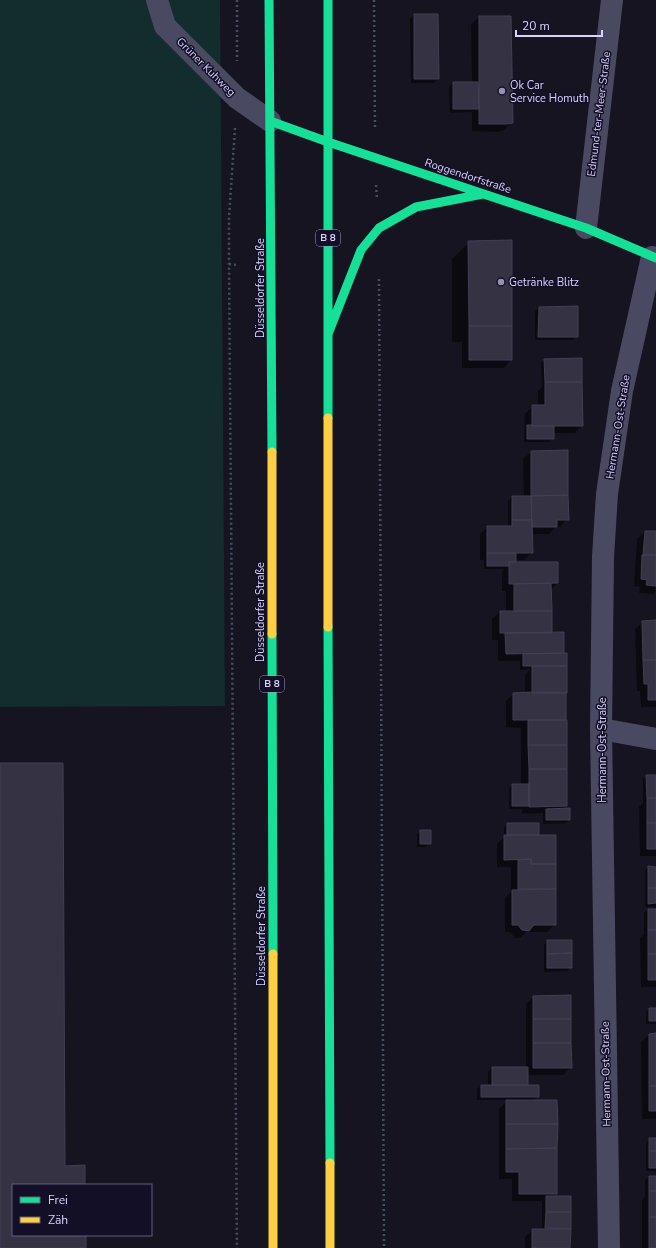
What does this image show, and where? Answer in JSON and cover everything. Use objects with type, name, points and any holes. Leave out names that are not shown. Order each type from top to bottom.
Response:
[{"type":"main road","name":"Düsseldorfer Straße","points":[[269,0],[274,1248]]},
{"type":"main road","name":"B 8","points":[[328,0],[330,1248]]},
{"type":"main road","name":"Roggendorfstraße","points":[[270,121],[375,158],[586,228],[654,257]]},
{"type":"main road","points":[[328,334],[361,250],[379,228],[416,207],[484,193]]},
{"type":"street","name":"Grüner Kuhweg","points":[[157,0],[165,26],[237,98],[270,121]]},
{"type":"street","name":"Edmund-ter-Meer-Straße","points":[[586,228],[612,0]]},
{"type":"street","name":"Hermann-Ost-Straße","points":[[608,1248],[601,729],[603,557],[607,494],[622,391],[654,257]]},
{"type":"street","points":[[601,729],[656,739]]},
{"type":"path","points":[[237,0],[237,98],[229,217],[237,1248]]},
{"type":"path","points":[[374,0],[375,158],[379,228]]},
{"type":"path","points":[[229,264],[237,265]]},
{"type":"path","points":[[380,276],[384,1248]]},
{"type":"path","points":[[229,348],[234,348]]},
{"type":"green space","points":[[0,0],[220,0],[225,706],[0,707]]},
{"type":"building","points":[[414,14],[438,14],[439,79],[414,79]]},
{"type":"building","points":[[479,16],[511,16],[513,123],[479,124]]},
{"type":"building","points":[[453,82],[478,82],[479,109],[453,109]]},
{"type":"building","points":[[512,240],[512,326],[469,326],[468,241]]},
{"type":"building","points":[[578,306],[578,337],[538,337],[539,307]]},
{"type":"building","points":[[469,326],[512,326],[512,360],[469,360]]},
{"type":"building","points":[[582,358],[582,382],[545,382],[544,359]]},
{"type":"building","points":[[545,382],[582,382],[583,426],[532,426],[532,405],[545,405]]},
{"type":"building","points":[[527,425],[554,426],[554,439],[527,439]]},
{"type":"building","points":[[568,450],[568,495],[531,496],[531,451]]},
{"type":"building","points":[[568,495],[569,520],[557,520],[557,527],[532,527],[531,496]]},
{"type":"building","points":[[512,496],[531,496],[532,520],[512,520]]},
{"type":"building","points":[[512,520],[532,520],[533,553],[487,553],[487,526],[512,526]]},
{"type":"building","points":[[645,531],[656,531],[656,555],[643,555]]},
{"type":"building","points":[[487,553],[516,553],[516,562],[509,562],[509,566],[487,566]]},
{"type":"building","points":[[642,555],[656,555],[656,586],[646,585],[647,580],[641,579]]},
{"type":"building","points":[[509,562],[558,562],[558,583],[509,584]]},
{"type":"building","points":[[551,583],[552,611],[514,611],[514,584]]},
{"type":"building","points":[[500,611],[552,611],[552,633],[500,633]]},
{"type":"building","points":[[656,620],[656,660],[643,660],[642,621]]},
{"type":"building","points":[[564,632],[564,653],[506,654],[505,633]]},
{"type":"building","points":[[567,653],[567,666],[523,666],[523,654]]},
{"type":"building","points":[[643,660],[656,660],[656,700],[648,700],[648,684],[644,684]]},
{"type":"building","points":[[532,666],[567,666],[567,693],[532,693]]},
{"type":"building","points":[[513,693],[566,693],[566,720],[513,720]]},
{"type":"building","points":[[528,720],[567,720],[567,745],[528,745]]},
{"type":"building","points":[[528,745],[567,745],[567,769],[529,769]]},
{"type":"building","points":[[0,763],[63,763],[65,1166],[85,1165],[85,1184],[12,1184],[12,1236],[86,1236],[86,1248],[0,1248]]},
{"type":"building","points":[[529,769],[567,769],[567,806],[529,807]]},
{"type":"building","points":[[646,775],[656,775],[656,798],[647,798]]},
{"type":"building","points":[[512,784],[529,784],[529,806],[512,806]]},
{"type":"building","points":[[647,798],[656,798],[656,823],[647,823]]},
{"type":"building","points":[[570,808],[570,820],[546,820],[546,809]]},
{"type":"building","points":[[507,823],[539,823],[539,835],[507,835]]},
{"type":"building","points":[[647,823],[656,823],[656,849],[647,849]]},
{"type":"building","points":[[420,830],[431,830],[431,844],[420,844]]},
{"type":"building","points":[[504,835],[556,835],[556,864],[531,864],[531,859],[504,860]]},
{"type":"building","points":[[531,859],[531,864],[556,864],[556,889],[518,889],[518,860]]},
{"type":"building","points":[[648,866],[656,867],[656,888],[648,888]]},
{"type":"building","points":[[648,888],[656,888],[656,903],[648,904]]},
{"type":"building","points":[[556,889],[556,925],[534,925],[529,931],[522,930],[518,925],[512,925],[512,890]]},
{"type":"building","points":[[648,909],[656,909],[656,930],[648,930]]},
{"type":"building","points":[[648,930],[656,930],[656,954],[648,954]]},
{"type":"building","points":[[547,940],[572,940],[572,953],[547,954]]},
{"type":"building","points":[[572,953],[572,968],[547,968],[547,954]]},
{"type":"building","points":[[648,954],[656,954],[656,980],[648,980]]},
{"type":"building","points":[[571,995],[571,1019],[533,1019],[533,996]]},
{"type":"building","points":[[649,1008],[656,1008],[656,1021],[649,1021]]},
{"type":"building","points":[[533,1019],[571,1019],[571,1043],[533,1043]]},
{"type":"building","points":[[656,1033],[656,1086],[649,1086],[649,1034]]},
{"type":"building","points":[[533,1043],[571,1043],[572,1068],[533,1068]]},
{"type":"building","points":[[492,1067],[528,1067],[528,1085],[492,1085]]},
{"type":"building","points":[[481,1085],[539,1085],[539,1097],[481,1097]]},
{"type":"building","points":[[649,1086],[656,1086],[656,1111],[649,1111]]},
{"type":"building","points":[[506,1100],[557,1100],[558,1124],[506,1124]]},
{"type":"building","points":[[506,1124],[558,1124],[557,1148],[506,1149]]},
{"type":"building","points":[[649,1138],[656,1138],[656,1151],[649,1151]]},
{"type":"building","points":[[557,1148],[557,1194],[519,1194],[519,1172],[506,1172],[506,1149]]},
{"type":"building","points":[[649,1151],[656,1151],[656,1168],[649,1168]]},
{"type":"building","points":[[649,1176],[656,1176],[656,1191],[649,1191]]},
{"type":"building","points":[[649,1191],[656,1191],[656,1217],[649,1217]]},
{"type":"building","points":[[546,1196],[571,1196],[571,1212],[546,1212]]},
{"type":"building","points":[[546,1212],[571,1212],[571,1229],[545,1228]]},
{"type":"building","points":[[649,1217],[656,1217],[656,1248],[649,1248]]},
{"type":"building","points":[[532,1229],[571,1229],[570,1248],[532,1248]]},
{"type":"traffic: fast","points":[[269,0],[272,452]]},
{"type":"traffic: fast","points":[[328,0],[328,418]]},
{"type":"traffic: fast","points":[[270,121],[328,142],[586,228],[656,258]]},
{"type":"traffic: fast","points":[[328,334],[361,250],[379,228],[416,207],[483,194]]},
{"type":"traffic: fast","points":[[328,627],[330,1163]]},
{"type":"traffic: fast","points":[[272,634],[273,954]]},
{"type":"traffic: slow","points":[[328,418],[328,627]]},
{"type":"traffic: slow","points":[[272,452],[272,634]]},
{"type":"traffic: slow","points":[[273,954],[273,1248]]},
{"type":"traffic: slow","points":[[330,1163],[330,1248]]},
{"type":"place","name":"Ok Car Service Homuth","points":[[502,91]]},
{"type":"place","name":"Getränke Blitz","points":[[501,282]]}]
